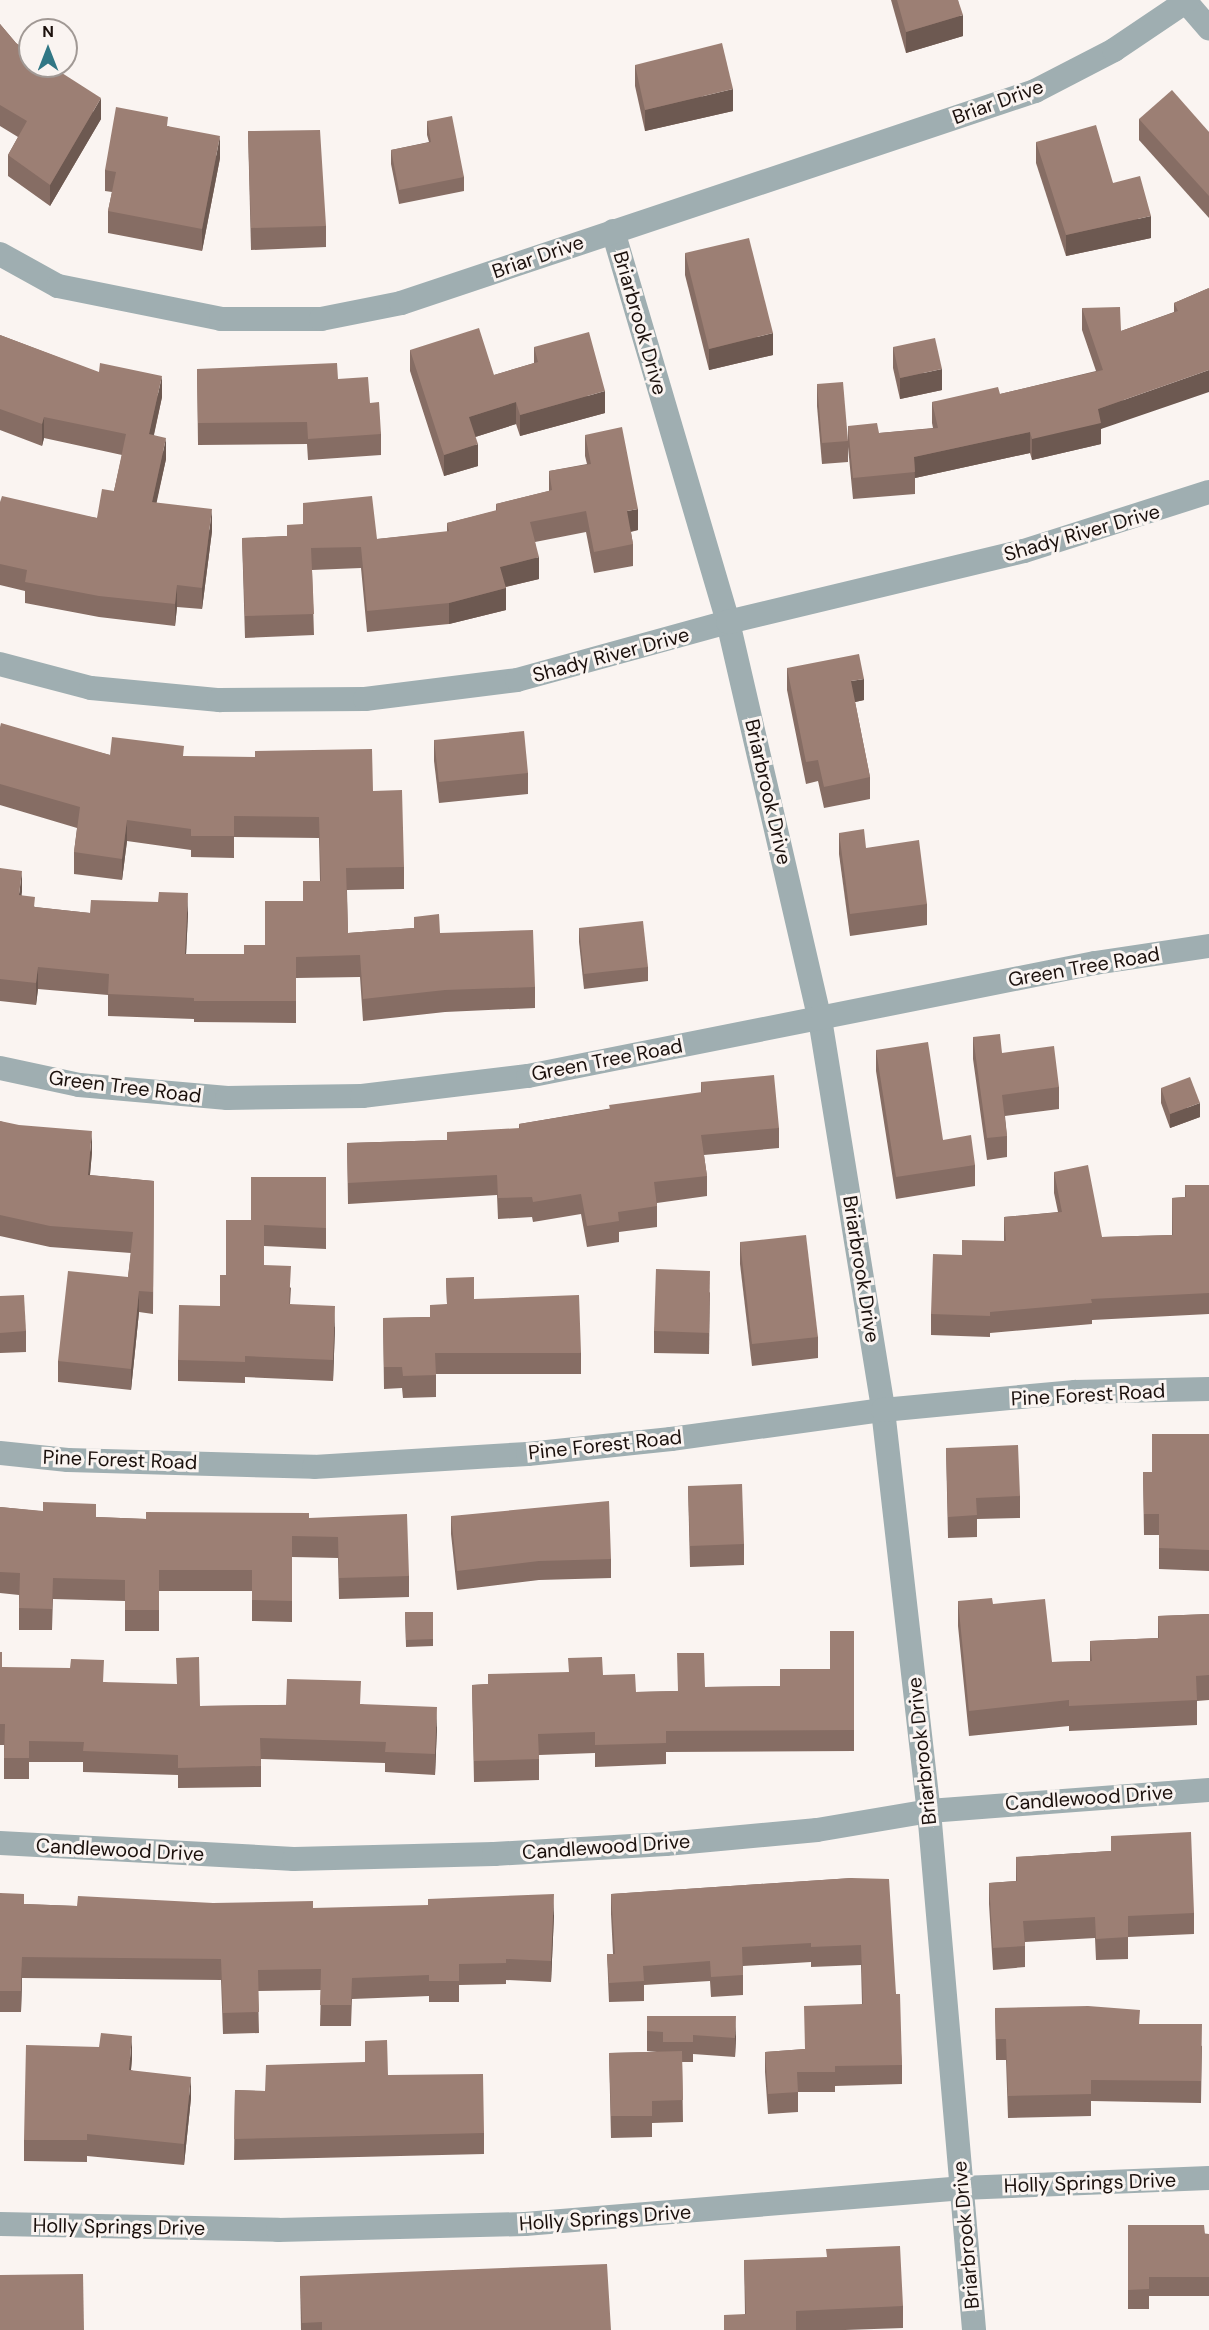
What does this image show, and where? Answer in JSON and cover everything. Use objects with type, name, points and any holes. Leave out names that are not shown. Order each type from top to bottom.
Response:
[{"type":"street","points":[[1187,1],[1209,28]]},
{"type":"street","name":"Briar Drive","points":[[0,254],[58,286],[102,297],[221,319],[321,319],[401,303],[1035,91],[1114,50],[1187,1]]},
{"type":"street","name":"Briarbrook Drive","points":[[613,231],[728,622],[820,1019],[883,1410],[929,1810],[974,2330]]},
{"type":"street","name":"Shady River Drive","points":[[0,664],[91,688],[219,700],[365,699],[518,680],[728,622],[1024,551],[1209,492]]},
{"type":"street","name":"Green Tree Road","points":[[0,1068],[79,1085],[227,1098],[362,1096],[528,1076],[1095,963],[1209,946]]},
{"type":"street","name":"Pine Forest Road","points":[[0,1453],[68,1460],[314,1467],[671,1439],[883,1410],[1075,1392],[1209,1389]]},
{"type":"street","name":"Candlewood Drive","points":[[0,1843],[294,1858],[494,1854],[666,1844],[817,1830],[929,1810],[1209,1790]]},
{"type":"street","name":"Holly Springs Drive","points":[[0,2224],[278,2230],[525,2224],[961,2188],[1209,2178]]},
{"type":"building","points":[[897,0],[958,0],[963,15],[906,32]]},
{"type":"building","points":[[0,24],[18,44],[18,78],[70,78],[101,98],[50,185],[8,155],[27,121],[0,105]]},
{"type":"building","points":[[722,43],[733,89],[645,110],[635,65]]},
{"type":"building","points":[[1172,90],[1209,132],[1209,196],[1139,119]]},
{"type":"building","points":[[116,107],[168,117],[167,126],[220,136],[202,229],[108,211],[116,172],[105,170]]},
{"type":"building","points":[[452,116],[464,177],[399,190],[391,150],[431,142],[427,121]]},
{"type":"building","points":[[1096,125],[1113,183],[1140,176],[1151,216],[1066,235],[1036,142]]},
{"type":"building","points":[[320,130],[326,226],[251,228],[248,131]]},
{"type":"building","points":[[749,238],[773,333],[709,349],[685,253]]},
{"type":"building","points":[[1209,288],[1209,370],[1098,409],[1101,423],[1032,439],[1030,432],[914,457],[915,472],[853,478],[848,426],[877,423],[879,433],[938,428],[932,402],[998,387],[1000,394],[1103,370],[1082,308],[1120,307],[1121,331],[1178,311],[1174,303]]},
{"type":"building","points":[[479,328],[494,375],[538,362],[534,347],[589,332],[605,391],[520,415],[516,402],[469,417],[478,444],[444,455],[410,350]]},
{"type":"building","points":[[0,335],[99,372],[100,363],[162,376],[149,434],[166,438],[152,502],[212,509],[202,588],[177,585],[175,604],[99,596],[25,582],[27,570],[0,564],[0,502],[2,496],[97,518],[102,489],[114,491],[126,434],[44,417],[42,424],[0,409]]},
{"type":"building","points":[[935,338],[942,369],[900,378],[893,347]]},
{"type":"building","points":[[337,363],[338,379],[368,377],[370,403],[379,402],[381,434],[308,439],[307,422],[198,423],[197,369]]},
{"type":"building","points":[[843,382],[848,441],[822,443],[817,384]]},
{"type":"building","points":[[622,427],[638,509],[627,511],[633,544],[594,552],[586,511],[530,522],[539,557],[500,567],[506,588],[449,603],[367,611],[361,547],[311,548],[314,614],[245,616],[242,538],[287,536],[287,525],[303,524],[303,503],[372,496],[377,539],[449,531],[447,523],[497,510],[496,504],[552,490],[549,471],[591,464],[585,435]]},
{"type":"building","points":[[859,654],[864,679],[851,681],[870,777],[824,787],[818,760],[806,762],[787,668]]},
{"type":"building","points":[[1,723],[110,755],[112,737],[184,746],[183,756],[255,757],[255,751],[372,749],[373,791],[402,790],[404,867],[346,868],[348,933],[414,928],[414,917],[439,914],[440,933],[533,930],[535,987],[445,990],[363,999],[360,955],[296,957],[296,1001],[194,1001],[194,998],[108,994],[109,974],[38,967],[36,983],[0,979],[0,868],[22,871],[19,895],[35,897],[34,907],[90,913],[91,900],[158,902],[159,892],[188,893],[185,954],[244,954],[244,945],[265,945],[265,901],[303,901],[303,881],[321,881],[319,817],[234,816],[234,836],[191,836],[191,829],[127,820],[122,859],[74,852],[80,807],[0,784]]},
{"type":"building","points":[[524,731],[528,773],[439,782],[434,740]]},
{"type":"building","points":[[864,829],[866,848],[919,840],[927,904],[850,914],[839,833]]},
{"type":"building","points":[[643,921],[648,967],[584,974],[579,928]]},
{"type":"building","points":[[1000,1034],[1002,1053],[1054,1046],[1059,1087],[1002,1095],[1007,1136],[987,1138],[973,1037]]},
{"type":"building","points":[[928,1042],[943,1140],[971,1135],[975,1165],[896,1177],[876,1050]]},
{"type":"building","points":[[774,1075],[779,1128],[701,1135],[707,1176],[654,1182],[657,1206],[618,1212],[619,1221],[587,1226],[581,1194],[533,1202],[532,1197],[498,1198],[497,1175],[348,1183],[347,1143],[447,1140],[447,1132],[520,1128],[519,1124],[610,1109],[609,1105],[702,1092],[701,1082]]},
{"type":"building","points":[[1190,1077],[1200,1103],[1170,1114],[1161,1088]]},
{"type":"building","points":[[0,1121],[19,1125],[92,1131],[88,1175],[154,1181],[153,1292],[139,1291],[131,1369],[58,1361],[68,1271],[128,1277],[133,1232],[50,1226],[0,1215]]},
{"type":"building","points":[[1088,1165],[1102,1237],[1173,1235],[1172,1198],[1186,1197],[1185,1185],[1209,1185],[1209,1293],[1091,1299],[1092,1303],[990,1312],[990,1316],[931,1314],[933,1254],[962,1255],[962,1240],[1006,1241],[1004,1217],[1062,1212],[1054,1172]]},
{"type":"building","points":[[251,1177],[326,1177],[326,1228],[264,1225],[264,1265],[291,1266],[289,1304],[335,1306],[333,1360],[245,1356],[245,1362],[178,1360],[179,1305],[220,1306],[220,1275],[226,1275],[226,1220],[251,1220]]},
{"type":"building","points":[[806,1235],[818,1337],[752,1344],[740,1242]]},
{"type":"building","points":[[656,1269],[710,1271],[709,1333],[654,1331]]},
{"type":"building","points":[[474,1277],[474,1299],[579,1295],[581,1353],[435,1353],[436,1375],[403,1376],[402,1367],[384,1367],[383,1318],[430,1317],[430,1305],[447,1304],[446,1278]]},
{"type":"building","points":[[24,1295],[26,1331],[0,1333],[0,1296]]},
{"type":"building","points":[[1152,1434],[1209,1434],[1209,1550],[1159,1548],[1159,1514],[1144,1514],[1143,1472],[1152,1472]]},
{"type":"building","points":[[1018,1445],[1020,1496],[976,1498],[977,1515],[948,1517],[946,1448]]},
{"type":"building","points":[[742,1484],[744,1544],[690,1546],[688,1486]]},
{"type":"building","points":[[609,1501],[611,1559],[539,1561],[457,1571],[451,1516]]},
{"type":"building","points":[[43,1502],[96,1504],[96,1517],[146,1519],[146,1512],[309,1513],[309,1518],[407,1514],[409,1576],[339,1578],[338,1537],[292,1536],[292,1601],[252,1600],[252,1570],[159,1570],[159,1610],[125,1610],[125,1580],[53,1578],[52,1609],[19,1608],[20,1573],[0,1572],[0,1507],[43,1511]]},
{"type":"building","points":[[992,1598],[993,1604],[1045,1599],[1052,1662],[1092,1661],[1090,1641],[1159,1638],[1158,1616],[1209,1614],[1209,1675],[1196,1676],[1197,1700],[1069,1706],[1069,1700],[969,1711],[958,1601]]},
{"type":"building","points":[[405,1612],[433,1612],[433,1639],[406,1640]]},
{"type":"building","points":[[830,1631],[854,1631],[854,1730],[666,1731],[666,1743],[595,1745],[595,1732],[538,1734],[539,1759],[474,1761],[472,1685],[488,1684],[488,1674],[569,1672],[568,1658],[602,1657],[603,1675],[635,1674],[636,1692],[678,1691],[677,1653],[704,1653],[705,1687],[780,1686],[780,1669],[830,1669]]},
{"type":"building","points":[[0,1652],[2,1652],[2,1667],[70,1668],[71,1659],[104,1660],[103,1682],[177,1684],[176,1658],[199,1657],[200,1706],[286,1705],[287,1679],[361,1681],[360,1704],[437,1707],[435,1754],[385,1752],[386,1742],[260,1738],[261,1766],[178,1768],[178,1755],[83,1751],[84,1742],[29,1741],[29,1758],[4,1758],[5,1724],[0,1724]]},
{"type":"building","points":[[1191,1832],[1194,1913],[1128,1916],[1128,1937],[1096,1939],[1095,1917],[1023,1921],[1025,1946],[993,1948],[989,1883],[1017,1881],[1016,1857],[1111,1851],[1111,1836]]},
{"type":"building","points":[[852,1878],[889,1879],[896,1994],[900,1994],[902,2065],[835,2066],[835,2072],[797,2072],[798,2092],[768,2094],[765,2052],[805,2049],[804,2006],[863,2004],[861,1945],[811,1947],[811,1943],[742,1947],[743,1975],[711,1977],[710,1961],[643,1966],[644,1981],[609,1983],[607,1954],[615,1954],[611,1894]]},
{"type":"building","points":[[0,1893],[24,1894],[24,1904],[77,1906],[78,1896],[213,1903],[313,1901],[313,1908],[428,1905],[428,1899],[554,1894],[551,1961],[506,1959],[506,1963],[459,1964],[459,1981],[429,1981],[429,1975],[352,1978],[351,2005],[320,2005],[321,1969],[258,1970],[259,2012],[223,2013],[221,1959],[22,1957],[21,1991],[0,1991]]},
{"type":"building","points":[[1088,2006],[1140,2010],[1139,2024],[1202,2024],[1201,2081],[1091,2080],[1091,2094],[1008,2096],[1006,2039],[996,2039],[995,2008]]},
{"type":"building","points":[[647,2016],[736,2016],[735,2038],[693,2035],[693,2042],[663,2042],[663,2032],[647,2031]]},
{"type":"building","points":[[101,2033],[132,2036],[129,2070],[191,2077],[184,2144],[87,2134],[87,2140],[24,2140],[26,2045],[99,2047]]},
{"type":"building","points":[[387,2040],[388,2075],[483,2074],[484,2133],[234,2139],[235,2090],[265,2091],[266,2065],[365,2062],[365,2041]]},
{"type":"building","points":[[682,2051],[683,2100],[652,2101],[652,2116],[611,2116],[609,2053]]},
{"type":"building","points":[[1128,2225],[1204,2225],[1205,2234],[1209,2234],[1209,2277],[1149,2277],[1149,2289],[1128,2290]]},
{"type":"building","points":[[900,2246],[903,2306],[796,2311],[796,2330],[724,2330],[724,2315],[746,2314],[744,2260],[827,2257],[826,2249]]},
{"type":"building","points":[[607,2264],[611,2330],[322,2330],[322,2322],[302,2323],[300,2276]]},
{"type":"building","points":[[83,2274],[84,2330],[0,2330],[0,2275]]}]
